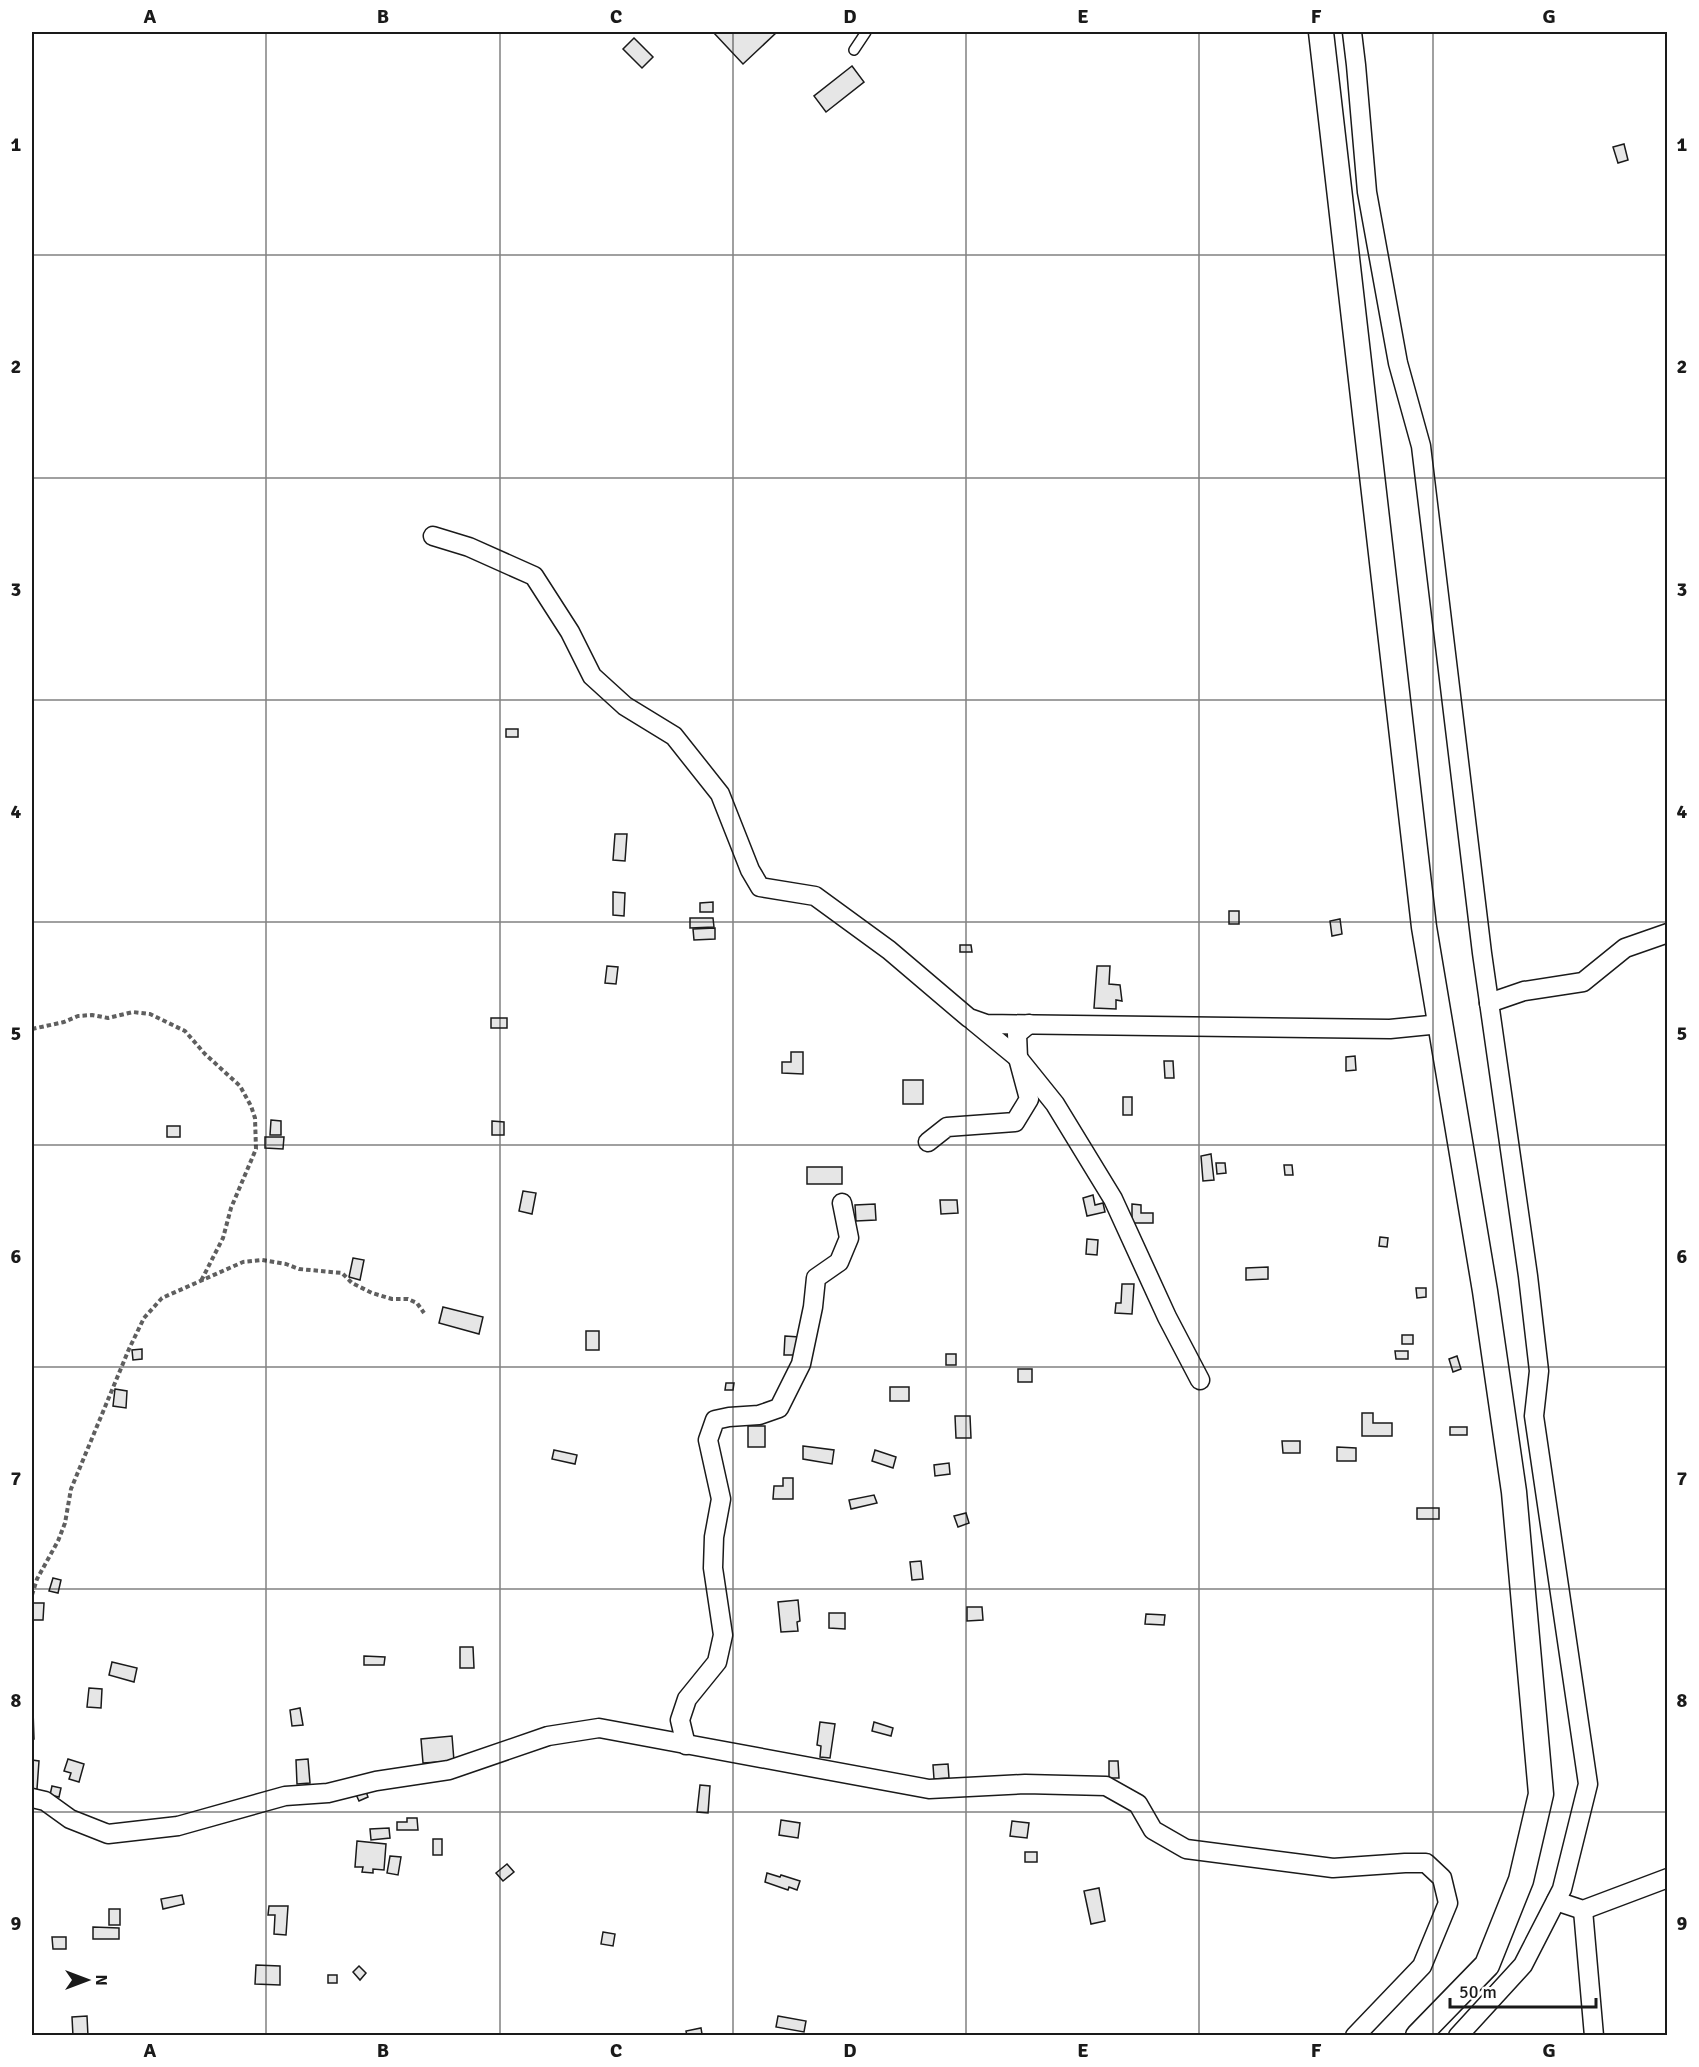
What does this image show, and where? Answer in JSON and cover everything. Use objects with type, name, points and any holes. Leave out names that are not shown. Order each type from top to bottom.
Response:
[{"type":"street","points":[[1321,32],[1424,927],[1485,1291],[1514,1492],[1541,1794],[1521,1880],[1487,1965],[1418,2036]]},
{"type":"street","points":[[1352,32],[1366,192],[1398,363],[1421,446],[1438,601],[1489,1003],[1528,1275],[1539,1371],[1534,1416],[1588,1784],[1562,1889],[1523,1965],[1458,2036]]},
{"type":"street","points":[[433,536],[469,547],[534,576],[570,632],[592,676],[625,706],[674,736],[720,794],[750,870],[760,887],[815,896],[890,950],[1018,1058],[1055,1104],[1113,1199],[1167,1317],[1200,1380]]},
{"type":"street","points":[[1489,1003],[1524,991],[1583,982],[1625,948],[1668,933]]},
{"type":"street","points":[[969,1018],[987,1024],[1390,1029],[1440,1024]]},
{"type":"street","points":[[928,1142],[947,1127],[1015,1122],[1029,1099],[1018,1058],[1017,1034],[1029,1024]]},
{"type":"street","points":[[686,1745],[680,1720],[687,1699],[717,1662],[723,1635],[713,1568],[714,1537],[721,1499],[708,1440],[715,1420],[759,1415],[779,1408],[801,1364],[813,1307],[816,1278],[838,1262],[849,1238],[842,1203]]},
{"type":"street","points":[[32,1798],[45,1801],[70,1819],[108,1834],[178,1826],[285,1796],[328,1793],[376,1781],[448,1770],[548,1736],[599,1728],[928,1789],[1025,1784],[1106,1786],[1138,1804],[1153,1830],[1186,1850],[1333,1868],[1426,1863],[1442,1878],[1448,1903],[1422,1966],[1355,2036]]},
{"type":"street","points":[[1556,1901],[1583,1910],[1668,1878]]},
{"type":"street","points":[[1583,1910],[1594,2036]]},
{"type":"lane","points":[[854,50],[866,32]]},
{"type":"path","points":[[32,1029],[64,1022],[78,1016],[92,1015],[108,1018],[133,1012],[150,1014],[185,1031],[205,1054],[240,1086],[255,1119],[256,1149],[231,1208],[222,1238],[200,1282]]},
{"type":"path","points":[[32,1595],[58,1541],[65,1523],[71,1489],[113,1387],[144,1318],[162,1298],[243,1262],[262,1260],[299,1269],[342,1273],[352,1283],[372,1293],[392,1299],[408,1299],[417,1303],[424,1313]]},
{"type":"building","points":[[713,32],[777,32],[743,64]]},
{"type":"building","points":[[634,38],[653,57],[642,68],[623,49]]},
{"type":"building","points":[[852,66],[864,82],[826,112],[814,96]]},
{"type":"building","points":[[1624,144],[1628,160],[1618,163],[1613,147]]},
{"type":"building","points":[[506,729],[518,729],[518,737],[506,737]]},
{"type":"building","points":[[615,834],[627,834],[625,861],[613,860]]},
{"type":"building","points":[[613,892],[625,893],[624,916],[613,915]]},
{"type":"building","points":[[713,902],[713,912],[700,912],[700,903]]},
{"type":"building","points":[[1229,911],[1239,911],[1239,924],[1229,924]]},
{"type":"building","points":[[690,918],[713,918],[714,927],[690,928]]},
{"type":"building","points":[[1340,919],[1342,934],[1332,936],[1330,921]]},
{"type":"building","points":[[715,928],[715,939],[694,940],[693,929]]},
{"type":"building","points":[[960,945],[971,945],[972,952],[960,952]]},
{"type":"building","points":[[607,966],[618,967],[616,984],[605,983]]},
{"type":"building","points":[[1097,966],[1110,966],[1109,984],[1120,985],[1122,1001],[1116,1000],[1116,1009],[1094,1008]]},
{"type":"building","points":[[491,1018],[507,1018],[507,1028],[491,1028]]},
{"type":"building","points":[[791,1052],[803,1052],[803,1074],[782,1073],[782,1062],[791,1062]]},
{"type":"building","points":[[1355,1056],[1356,1070],[1346,1071],[1346,1057]]},
{"type":"building","points":[[1164,1061],[1173,1061],[1174,1078],[1165,1078]]},
{"type":"building","points":[[903,1080],[923,1080],[923,1104],[903,1104]]},
{"type":"building","points":[[1123,1097],[1132,1097],[1132,1115],[1123,1115]]},
{"type":"building","points":[[271,1120],[281,1121],[281,1135],[270,1135]]},
{"type":"building","points":[[492,1121],[504,1122],[504,1135],[492,1135]]},
{"type":"building","points":[[167,1126],[180,1126],[180,1137],[167,1137]]},
{"type":"building","points":[[265,1137],[284,1137],[283,1149],[265,1148]]},
{"type":"building","points":[[1211,1154],[1214,1180],[1203,1181],[1201,1156]]},
{"type":"building","points":[[1216,1163],[1225,1163],[1226,1173],[1217,1174]]},
{"type":"building","points":[[1284,1165],[1292,1165],[1293,1175],[1285,1175]]},
{"type":"building","points":[[807,1167],[842,1167],[842,1184],[807,1184]]},
{"type":"building","points":[[523,1191],[536,1193],[532,1214],[519,1211]]},
{"type":"building","points":[[1093,1195],[1095,1205],[1103,1203],[1105,1212],[1087,1216],[1083,1198]]},
{"type":"building","points":[[940,1200],[957,1200],[958,1213],[941,1214]]},
{"type":"building","points":[[875,1204],[876,1220],[856,1221],[855,1205]]},
{"type":"building","points":[[1132,1204],[1141,1205],[1141,1213],[1153,1213],[1153,1223],[1132,1223]]},
{"type":"building","points":[[1380,1237],[1388,1238],[1387,1247],[1379,1246]]},
{"type":"building","points":[[1087,1239],[1098,1240],[1097,1255],[1086,1254]]},
{"type":"building","points":[[353,1258],[364,1260],[360,1280],[349,1277]]},
{"type":"building","points":[[1268,1267],[1268,1279],[1246,1280],[1246,1268]]},
{"type":"building","points":[[1122,1284],[1134,1284],[1132,1314],[1115,1313],[1116,1303],[1121,1303]]},
{"type":"building","points":[[1416,1288],[1426,1288],[1426,1297],[1417,1298]]},
{"type":"building","points":[[443,1307],[483,1317],[479,1334],[439,1323]]},
{"type":"building","points":[[586,1331],[599,1331],[599,1350],[586,1350]]},
{"type":"building","points":[[1402,1335],[1413,1335],[1413,1344],[1402,1344]]},
{"type":"building","points":[[785,1336],[799,1337],[798,1355],[784,1355]]},
{"type":"building","points":[[142,1349],[142,1359],[133,1360],[132,1350]]},
{"type":"building","points":[[1395,1351],[1408,1351],[1408,1359],[1396,1359]]},
{"type":"building","points":[[946,1354],[956,1354],[956,1365],[946,1365]]},
{"type":"building","points":[[1457,1356],[1461,1369],[1453,1372],[1449,1359]]},
{"type":"building","points":[[1018,1369],[1032,1369],[1032,1382],[1018,1382]]},
{"type":"building","points":[[726,1383],[734,1383],[733,1390],[725,1390]]},
{"type":"building","points":[[890,1387],[909,1387],[909,1401],[890,1401]]},
{"type":"building","points":[[115,1389],[127,1391],[126,1408],[113,1406]]},
{"type":"building","points":[[1362,1413],[1373,1413],[1373,1423],[1392,1423],[1392,1436],[1362,1436]]},
{"type":"building","points":[[955,1416],[970,1416],[971,1438],[956,1438]]},
{"type":"building","points":[[748,1426],[765,1426],[765,1447],[748,1447]]},
{"type":"building","points":[[1450,1427],[1467,1427],[1467,1435],[1450,1435]]},
{"type":"building","points":[[1282,1441],[1300,1441],[1300,1453],[1283,1453]]},
{"type":"building","points":[[803,1446],[834,1450],[832,1464],[803,1459]]},
{"type":"building","points":[[1337,1447],[1356,1448],[1356,1461],[1337,1461]]},
{"type":"building","points":[[554,1450],[577,1455],[575,1464],[552,1459]]},
{"type":"building","points":[[875,1450],[896,1457],[893,1468],[872,1461]]},
{"type":"building","points":[[949,1463],[950,1474],[935,1476],[934,1465]]},
{"type":"building","points":[[783,1478],[793,1478],[793,1499],[773,1499],[774,1486],[783,1486]]},
{"type":"building","points":[[874,1495],[877,1503],[851,1509],[849,1500]]},
{"type":"building","points":[[1417,1508],[1439,1508],[1439,1519],[1417,1519]]},
{"type":"building","points":[[966,1513],[969,1523],[958,1527],[954,1516]]},
{"type":"building","points":[[921,1561],[923,1579],[912,1580],[910,1562]]},
{"type":"building","points":[[53,1578],[61,1580],[58,1593],[49,1591]]},
{"type":"building","points":[[798,1600],[800,1621],[797,1622],[798,1631],[781,1632],[778,1602]]},
{"type":"building","points":[[32,1603],[44,1603],[43,1620],[32,1620]]},
{"type":"building","points":[[967,1607],[982,1607],[983,1620],[967,1621]]},
{"type":"building","points":[[829,1613],[845,1613],[845,1629],[829,1628]]},
{"type":"building","points":[[1146,1614],[1165,1615],[1164,1625],[1145,1624]]},
{"type":"building","points":[[460,1647],[473,1647],[474,1668],[460,1668]]},
{"type":"building","points":[[364,1656],[385,1657],[384,1665],[364,1665]]},
{"type":"building","points":[[112,1662],[137,1668],[134,1682],[109,1675]]},
{"type":"building","points":[[89,1688],[102,1689],[101,1708],[87,1707]]},
{"type":"building","points":[[300,1708],[303,1725],[292,1726],[290,1710]]},
{"type":"building","points":[[33,1710],[34,1739],[32,1739]]},
{"type":"building","points":[[820,1722],[835,1724],[830,1758],[820,1757],[821,1746],[817,1745]]},
{"type":"building","points":[[874,1722],[893,1728],[891,1736],[872,1731]]},
{"type":"building","points":[[452,1736],[454,1761],[423,1763],[421,1739]]},
{"type":"building","points":[[68,1759],[84,1764],[79,1782],[69,1779],[71,1773],[64,1771]]},
{"type":"building","points":[[308,1759],[310,1783],[297,1784],[296,1760]]},
{"type":"building","points":[[32,1760],[39,1761],[37,1789],[32,1789]]},
{"type":"building","points":[[1109,1761],[1118,1761],[1119,1778],[1109,1778]]},
{"type":"building","points":[[948,1764],[949,1778],[934,1779],[933,1765]]},
{"type":"building","points":[[700,1785],[710,1786],[708,1813],[697,1812]]},
{"type":"building","points":[[52,1786],[61,1788],[59,1797],[50,1795]]},
{"type":"building","points":[[364,1786],[368,1797],[359,1801],[354,1790]]},
{"type":"building","points":[[407,1818],[417,1818],[418,1830],[397,1830],[397,1822],[407,1822]]},
{"type":"building","points":[[781,1820],[800,1823],[798,1838],[779,1835]]},
{"type":"building","points":[[1012,1821],[1029,1823],[1027,1838],[1010,1836]]},
{"type":"building","points":[[389,1828],[390,1838],[371,1840],[370,1829]]},
{"type":"building","points":[[433,1839],[442,1839],[442,1855],[433,1855]]},
{"type":"building","points":[[357,1841],[386,1844],[384,1870],[373,1869],[373,1873],[362,1872],[363,1867],[355,1867]]},
{"type":"building","points":[[1025,1852],[1037,1852],[1037,1862],[1025,1862]]},
{"type":"building","points":[[390,1856],[401,1857],[398,1875],[387,1873]]},
{"type":"building","points":[[507,1864],[514,1872],[503,1881],[496,1873]]},
{"type":"building","points":[[767,1873],[800,1881],[797,1890],[789,1887],[788,1890],[765,1882]]},
{"type":"building","points":[[1099,1888],[1105,1921],[1091,1924],[1084,1891]]},
{"type":"building","points":[[182,1895],[184,1904],[163,1909],[161,1899]]},
{"type":"building","points":[[269,1906],[288,1906],[286,1935],[274,1934],[275,1915],[268,1915]]},
{"type":"building","points":[[109,1909],[120,1909],[120,1925],[109,1925]]},
{"type":"building","points":[[93,1927],[119,1928],[119,1939],[93,1939]]},
{"type":"building","points":[[603,1932],[615,1934],[613,1946],[601,1944]]},
{"type":"building","points":[[52,1937],[66,1937],[66,1949],[53,1949]]},
{"type":"building","points":[[256,1965],[280,1966],[280,1985],[255,1984]]},
{"type":"building","points":[[359,1966],[366,1973],[360,1980],[353,1972]]},
{"type":"building","points":[[328,1975],[337,1975],[337,1983],[328,1983]]},
{"type":"building","points":[[87,2016],[88,2036],[73,2036],[72,2017]]},
{"type":"building","points":[[778,2016],[806,2021],[804,2032],[776,2027]]},
{"type":"building","points":[[701,2028],[702,2034],[687,2036],[686,2031]]}]
